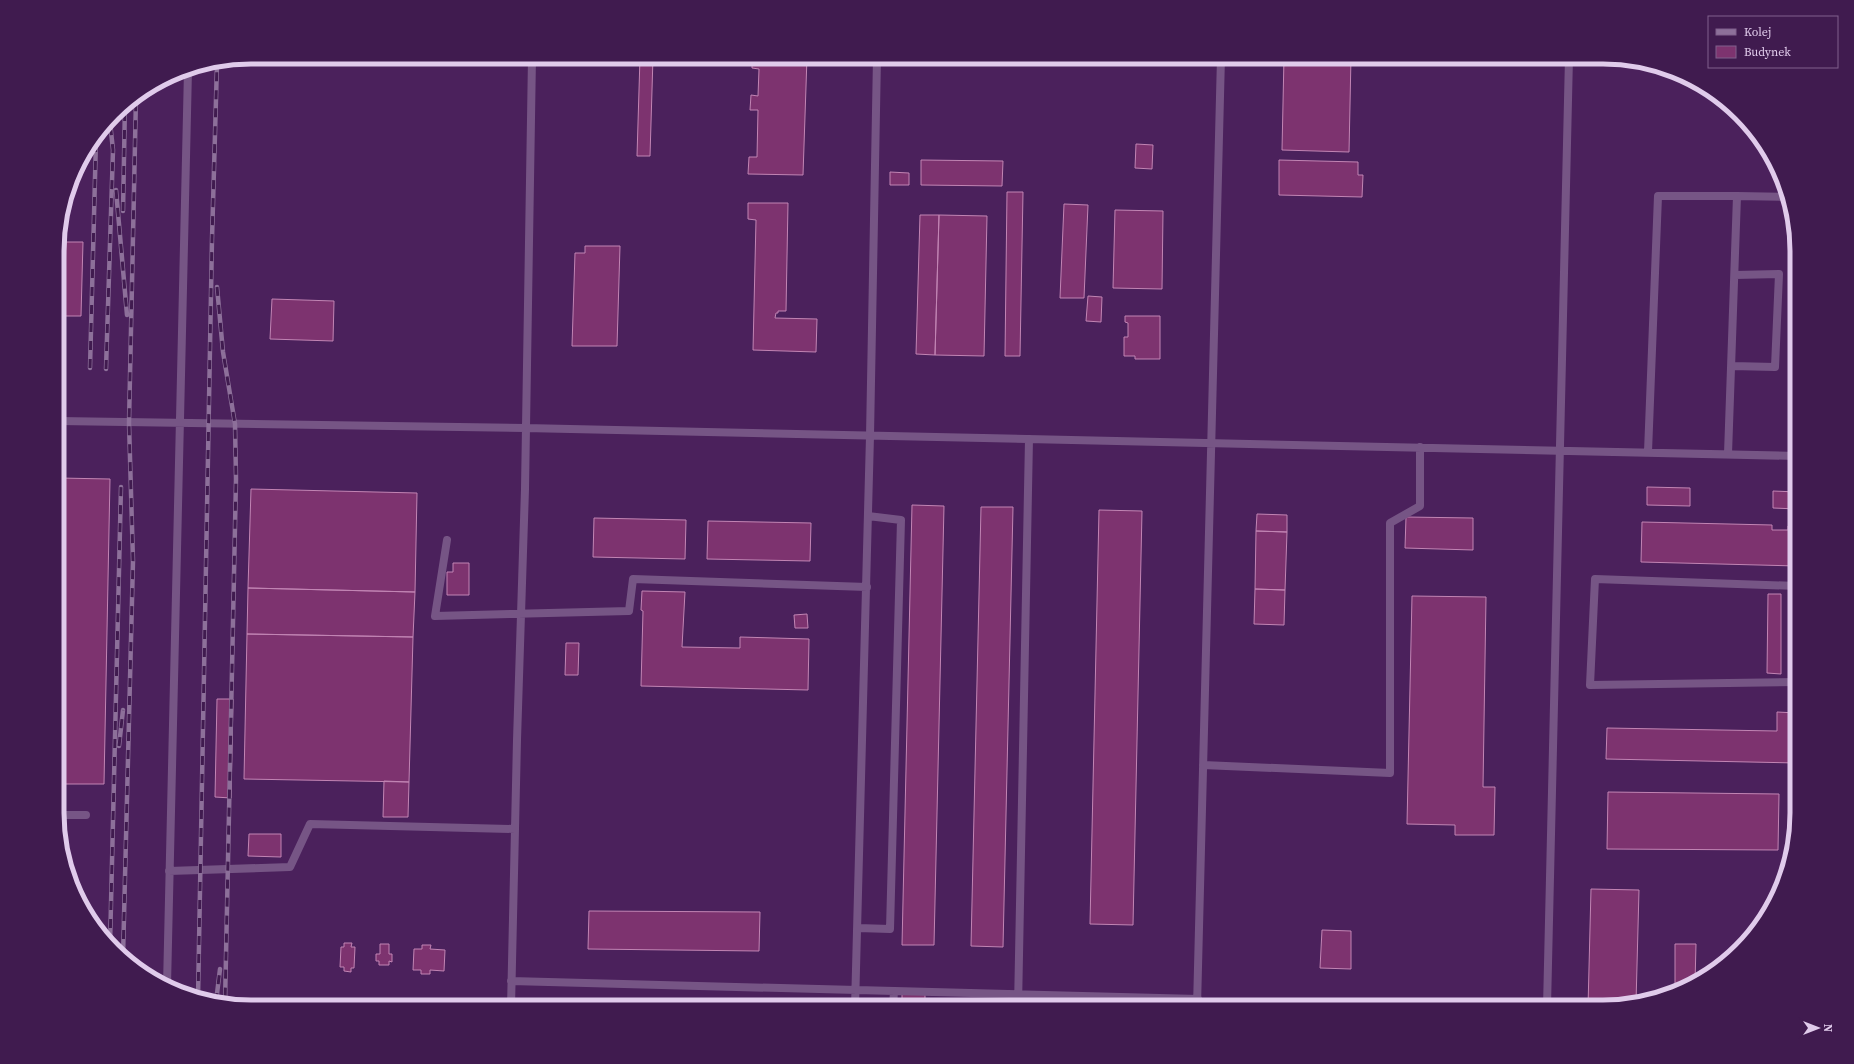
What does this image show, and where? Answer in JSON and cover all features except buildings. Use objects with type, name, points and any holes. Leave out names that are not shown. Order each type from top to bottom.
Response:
[{"type":"lane","points":[[511,1000],[526,428],[532,64]]},
{"type":"lane","points":[[856,1000],[867,587],[877,64]]},
{"type":"lane","points":[[1197,1000],[1221,64]]},
{"type":"lane","points":[[1547,1000],[1569,64]]},
{"type":"lane","points":[[167,980],[188,75]]},
{"type":"lane","points":[[1648,452],[1658,196],[1782,198]]},
{"type":"lane","points":[[1728,454],[1738,196]]},
{"type":"lane","points":[[1732,366],[1775,367],[1778,274],[1735,275]]},
{"type":"lane","points":[[64,421],[526,428],[1790,456]]},
{"type":"lane","points":[[1018,1000],[1029,439]]},
{"type":"lane","points":[[1204,765],[1390,773],[1390,523],[1420,506],[1420,447]]},
{"type":"lane","points":[[858,928],[890,929],[901,528],[901,520],[868,516]]},
{"type":"lane","points":[[447,540],[435,616],[630,611],[633,579],[867,587]]},
{"type":"lane","points":[[1790,586],[1595,579],[1590,685],[1790,682]]},
{"type":"lane","points":[[64,815],[86,815]]},
{"type":"lane","points":[[169,871],[290,867],[310,824],[515,829]]},
{"type":"lane","points":[[511,981],[1018,994],[1137,1000]]},
{"type":"lane","points":[[893,1000],[894,991]]},
{"type":"shaded area","points":[[239,64],[1615,64],[1651,70],[1686,83],[1726,110],[1744,128],[1758,147],[1771,168],[1780,191],[1784,203],[1790,239],[1790,825],[1784,861],[1771,896],[1744,936],[1726,954],[1707,968],[1686,981],[1663,990],[1651,994],[1615,1000],[239,1000],[203,994],[168,981],[128,954],[110,936],[96,917],[83,896],[74,873],[70,861],[64,825],[64,239],[70,203],[78,180],[89,158],[110,128],[137,103],[168,83],[203,70]]},
{"type":"railway","points":[[198,992],[212,239],[217,68]]},
{"type":"railway","points":[[123,949],[133,561],[129,423],[136,104]]},
{"type":"railway","points":[[123,211],[125,113]]},
{"type":"railway","points":[[106,369],[113,150],[111,127]]},
{"type":"railway","points":[[90,368],[96,147]]},
{"type":"railway","points":[[116,190],[127,315]]},
{"type":"railway","points":[[217,287],[223,352],[235,424],[236,479],[225,998]]},
{"type":"railway","points":[[110,936],[121,487]]},
{"type":"railway","points":[[119,746],[123,710]]},
{"type":"railway","points":[[217,996],[220,969]]}]
